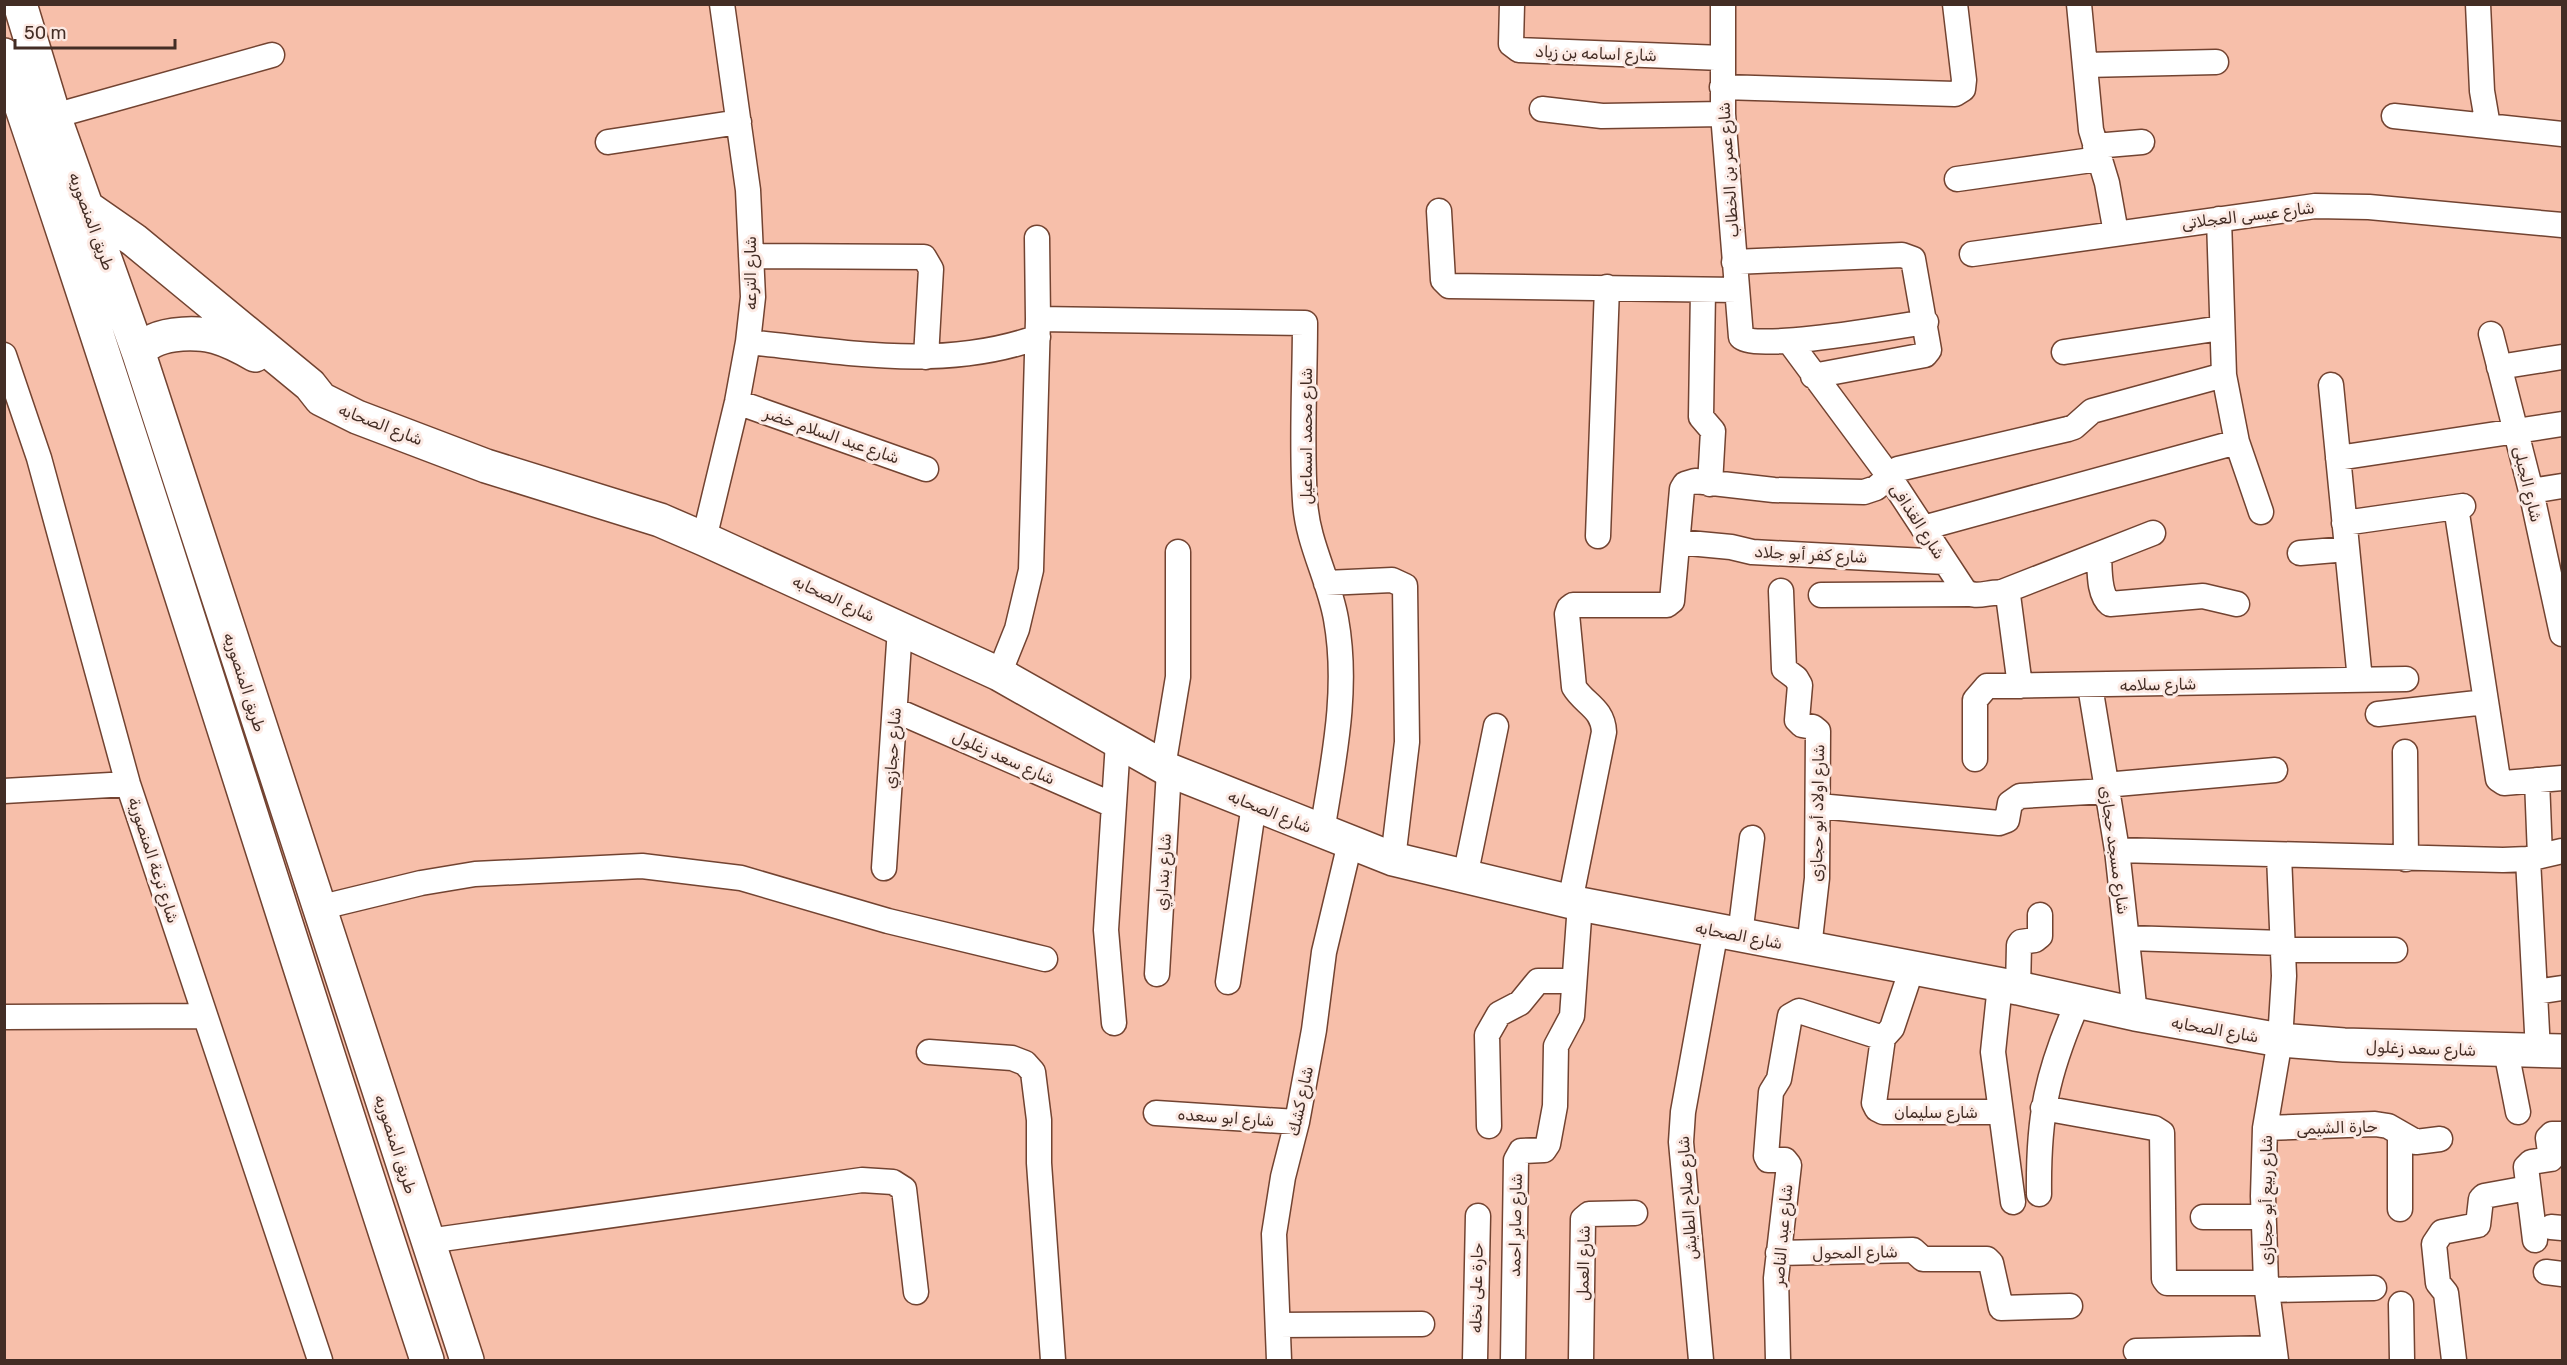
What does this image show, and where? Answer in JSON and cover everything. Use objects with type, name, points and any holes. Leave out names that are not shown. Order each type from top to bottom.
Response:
[{"type":"street","name":"طريق المنصوريه","points":[[20,4],[54,116],[140,354],[318,908],[467,1360]]},
{"type":"street","name":"شارع الترعه","points":[[704,539],[737,402],[748,342],[753,297],[748,190],[722,4]]},
{"type":"street","name":"شارع اسامه بن زياد","points":[[1512,4],[1511,44],[1519,50],[1722,58]]},
{"type":"street","name":"شارع عمر بن الخطاب","points":[[1723,4],[1723,114],[1740,335],[1745,341],[1753,343],[1789,341]]},
{"type":"street","points":[[1722,87],[1955,94],[1963,90],[1964,80],[1955,4]]},
{"type":"street","points":[[2079,4],[2097,153],[2107,183],[2116,233]]},
{"type":"street","points":[[2478,4],[2481,91],[2488,126]]},
{"type":"street","name":"طريق المنصوريه","points":[[4,55],[172,566],[323,1047],[427,1360]]},
{"type":"street","points":[[54,116],[272,55]]},
{"type":"street","points":[[2085,65],[2216,62]]},
{"type":"street","points":[[1542,109],[1602,116],[1723,114]]},
{"type":"street","points":[[2394,116],[2562,134]]},
{"type":"street","points":[[608,142],[740,122]]},
{"type":"street","points":[[1957,179],[2097,153],[2142,142]]},
{"type":"street","name":"شارع عيسى العجلاتى","points":[[1972,254],[2315,206],[2369,207],[2562,225]]},
{"type":"street","name":"شارع الصحابه","points":[[88,208],[134,240],[310,385],[321,399],[357,417],[402,432],[486,466],[660,520],[999,674],[1166,769],[1393,859],[1575,903],[2009,986],[2135,1014],[2280,1040]]},
{"type":"street","points":[[1439,211],[1443,280],[1449,286],[1737,290]]},
{"type":"street","points":[[2219,219],[2223,375],[2237,442],[2261,512]]},
{"type":"street","points":[[999,674],[1017,628],[1031,570],[1038,328],[1037,238]]},
{"type":"street","points":[[751,256],[924,257],[931,269],[926,357]]},
{"type":"street","points":[[1734,262],[1908,256],[1915,265],[1930,346],[1925,355],[1813,376]]},
{"type":"street","points":[[1598,536],[1607,287]]},
{"type":"street","points":[[1703,290],[1701,417],[1713,430],[1710,484]]},
{"type":"street","points":[[1789,341],[1926,322]]},
{"type":"street","name":"شارع محمد اسماعيل","points":[[1038,328],[1305,323],[1305,501],[1308,520],[1336,619],[1342,701],[1336,837]]},
{"type":"street","points":[[748,342],[888,356],[926,357],[981,353],[1038,328]]},
{"type":"street","points":[[2064,352],[2221,328]]},
{"type":"street","name":"شارع الصحابه","points":[[140,354],[146,344],[155,338],[194,334],[216,337],[257,356],[284,379],[308,406],[318,404],[321,399]]},
{"type":"street","name":"شارع الجبلى","points":[[2491,334],[2531,491],[2562,634]]},
{"type":"street","name":"شارع القذافى","points":[[1789,341],[1889,476],[1968,594]]},
{"type":"street","name":"شارع ترعة المنصورية","points":[[4,355],[39,458],[128,784],[320,1360]]},
{"type":"street","points":[[2499,367],[2562,357]]},
{"type":"street","points":[[1678,542],[1682,489],[1689,481],[1774,490],[1864,492],[1876,488],[1898,469],[2068,429],[2074,427],[2092,411],[2223,375]]},
{"type":"street","points":[[2331,386],[2360,680]]},
{"type":"street","name":"شارع عبد السلام خضر","points":[[737,402],[926,469]]},
{"type":"street","points":[[2338,458],[2562,424]]},
{"type":"street","points":[[1923,528],[2237,442]]},
{"type":"street","points":[[2531,491],[2562,486]]},
{"type":"street","points":[[2344,523],[2459,506],[2498,779],[2504,783],[2562,778]]},
{"type":"street","points":[[1821,595],[1968,594],[1976,596],[2002,592],[2153,533]]},
{"type":"street","name":"شارع كفر أبو جلاد","points":[[1678,542],[1731,547],[1752,552],[1945,562]]},
{"type":"street","name":"شارع صابر احمد","points":[[1513,1360],[1516,1160],[1521,1151],[1544,1150],[1548,1144],[1555,1106],[1556,1046],[1572,1016],[1575,903],[1604,732],[1601,715],[1578,695],[1574,687],[1567,614],[1569,608],[1581,604],[1670,603],[1674,598],[1678,542]]},
{"type":"street","points":[[2300,553],[2346,549]]},
{"type":"street","name":"شارع بنداري","points":[[1156,974],[1166,769],[1178,677],[1178,552]]},
{"type":"street","points":[[2099,555],[2103,594],[2105,600],[2110,604],[2203,596],[2237,604]]},
{"type":"street","points":[[1326,583],[1392,580],[1406,586],[1407,742],[1393,859]]},
{"type":"street","name":"شارع اولاد أبو حجازى","points":[[1781,591],[1784,669],[1796,678],[1800,685],[1797,720],[1802,725],[1814,727],[1818,731],[1817,878],[1809,948]]},
{"type":"street","points":[[2002,592],[2009,597],[2020,686]]},
{"type":"street","name":"شارع حجازي","points":[[884,868],[900,628]]},
{"type":"street","name":"شارع سلامه","points":[[1975,759],[1975,700],[1987,686],[2406,679]]},
{"type":"street","name":"شارع مسجد حجازى","points":[[2090,686],[2117,850],[2135,1014]]},
{"type":"street","points":[[2378,714],[2486,702]]},
{"type":"street","name":"شارع سعد زغلول","points":[[895,710],[1113,805]]},
{"type":"street","points":[[1465,877],[1496,726]]},
{"type":"street","points":[[1114,1023],[1106,930],[1118,742]]},
{"type":"street","points":[[2405,752],[2406,859]]},
{"type":"street","points":[[1819,806],[2000,823],[2007,820],[2010,803],[2020,796],[2275,770]]},
{"type":"street","points":[[2537,780],[2543,855],[2535,992],[2550,1051]]},
{"type":"street","points":[[4,791],[128,784]]},
{"type":"street","points":[[1228,982],[1254,804]]},
{"type":"street","name":"شارع كشك","points":[[1279,1360],[1274,1234],[1283,1177],[1297,1122],[1314,1030],[1336,837]]},
{"type":"street","name":"شارع صلاح الطايش","points":[[1701,1360],[1681,1142],[1683,1112],[1752,838]]},
{"type":"street","points":[[2117,850],[2406,859],[2543,855]]},
{"type":"street","name":"شارع ربيع أبو حجازى","points":[[2275,1354],[2267,1287],[2264,1217],[2265,1128],[2280,1040],[2284,976],[2279,855]]},
{"type":"street","points":[[318,908],[422,883],[475,874],[642,866],[741,878],[888,921],[1046,959]]},
{"type":"street","points":[[2013,1202],[1993,1052],[2019,945],[2021,942],[2035,940],[2040,936],[2040,915]]},
{"type":"street","points":[[2128,938],[2395,951]]},
{"type":"street","name":"شارع سليمان","points":[[1912,968],[1892,1028],[1883,1038],[1874,1102],[1879,1111],[2001,1112]]},
{"type":"street","points":[[1489,1126],[1487,1035],[1492,1024],[1499,1014],[1526,997],[1538,981],[1574,981]]},
{"type":"street","points":[[2535,992],[2562,988]]},
{"type":"street","points":[[2039,1194],[2038,1144],[2043,1108],[2058,1048],[2078,1002]]},
{"type":"street","name":"شارع عبد الناصر","points":[[1778,1360],[1778,1253],[1789,1165],[1785,1160],[1768,1160],[1766,1156],[1771,1092],[1779,1078],[1790,1016],[1800,1011],[1883,1038]]},
{"type":"street","points":[[4,1017],[205,1016]]},
{"type":"street","name":"شارع سعد زغلول","points":[[2280,1040],[2550,1051]]},
{"type":"street","points":[[2506,1051],[2518,1112]]},
{"type":"street","points":[[929,1052],[1012,1058],[1025,1062],[1033,1072],[1039,1120],[1039,1163],[1053,1360]]},
{"type":"street","points":[[2043,1108],[2154,1128],[2162,1133],[2164,1140],[2164,1279],[2169,1284],[2374,1288]]},
{"type":"street","name":"شارع ابو سعده","points":[[1156,1113],[1297,1122]]},
{"type":"street","name":"حارة الشيمى","points":[[2265,1128],[2375,1124],[2388,1126],[2416,1143],[2440,1139]]},
{"type":"street","points":[[2400,1133],[2400,1209]]},
{"type":"street","points":[[2549,1232],[2529,1188],[2527,1165],[2551,1159],[2548,1138],[2553,1134],[2562,1134]]},
{"type":"street","points":[[428,1241],[862,1180],[893,1182],[904,1189],[916,1293]]},
{"type":"street","points":[[2454,1360],[2446,1293],[2438,1282],[2434,1244],[2436,1237],[2450,1229],[2478,1225],[2481,1199],[2484,1196],[2529,1188]]},
{"type":"street","name":"شارع العمل","points":[[1581,1360],[1583,1219],[1589,1214],[1635,1213]]},
{"type":"street","name":"حارة على نخله","points":[[1475,1360],[1478,1216]]},
{"type":"street","points":[[2203,1217],[2264,1217]]},
{"type":"street","name":"شارع المحول","points":[[1778,1253],[1913,1250],[1923,1259],[1987,1259],[1991,1263],[2001,1308],[2070,1306]]},
{"type":"street","points":[[2400,1304],[2402,1360]]},
{"type":"street","points":[[1278,1325],[1422,1324]]},
{"type":"street","points":[[2136,1351],[2275,1354]]}]
